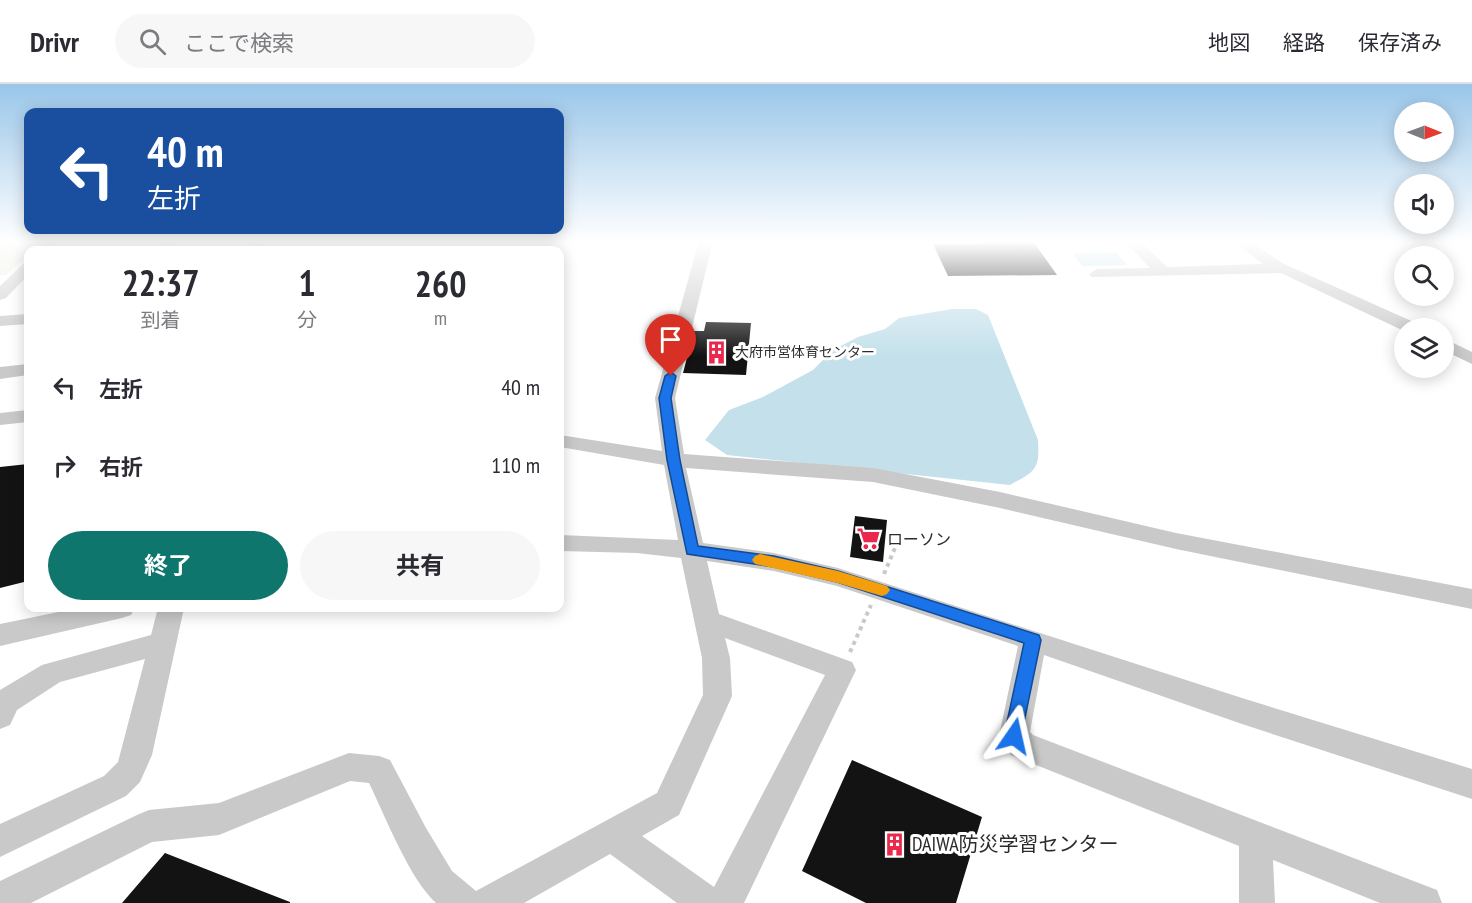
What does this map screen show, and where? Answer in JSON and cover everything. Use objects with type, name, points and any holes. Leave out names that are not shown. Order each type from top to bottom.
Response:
[{"type":"street","points":[[0,295],[16,279]]},
{"type":"street","points":[[489,903],[668,804],[697,737],[718,696],[716,658],[710,621],[692,550],[674,460],[665,398],[696,279]]},
{"type":"street","points":[[1304,279],[1394,320]]},
{"type":"street","points":[[0,321],[24,319]]},
{"type":"street","points":[[1454,349],[1472,359]]},
{"type":"street","points":[[0,373],[24,370]]},
{"type":"street","points":[[0,419],[24,416]]},
{"type":"street","points":[[564,442],[674,460],[873,475],[1000,500],[1176,540],[1472,599]]},
{"type":"street","points":[[564,543],[636,545],[692,550],[774,562],[838,577],[1472,784]]},
{"type":"street","points":[[0,635],[104,612]]},
{"type":"street","points":[[0,841],[115,786],[129,772],[137,755],[170,612]]},
{"type":"street","points":[[710,621],[842,670],[725,903]]},
{"type":"street","points":[[1033,640],[1014,736],[1022,745],[1424,903]]},
{"type":"street","points":[[0,716],[5,702],[52,673],[163,644]]},
{"type":"street","points":[[0,900],[149,826],[219,819],[349,767],[379,770],[414,840],[440,883],[463,903]]},
{"type":"street","points":[[612,835],[707,903]]},
{"type":"street","points":[[1256,837],[1257,903]]},
{"type":"water","points":[[952,309],[976,309],[988,315],[1038,440],[1038,458],[1034,469],[1010,485],[727,455],[705,440],[729,410],[763,397],[813,370],[833,350],[858,337],[885,329],[899,318]]},
{"type":"building","name":"大府市営体育センター","points":[[706,322],[751,323],[746,375],[683,373],[694,331],[704,331]]},
{"type":"building","points":[[24,464],[24,582],[0,588],[0,467]]},
{"type":"building","name":"ローソン","points":[[855,516],[887,520],[883,562],[850,557]]},
{"type":"building","name":"DAIWA防災学習センター","points":[[852,760],[982,817],[956,903],[866,903],[802,871]]},
{"type":"building","points":[[165,853],[290,902],[290,903],[122,903]]},
{"type":"slow traffic","points":[[760,560],[838,577],[882,590]]},
{"type":"place","name":"大府市営体育センター","points":[[717,352]]},
{"type":"place","name":"ローソン","points":[[869,539]]},
{"type":"place","name":"DAIWA防災学習センター","points":[[894,844]]},
{"type":"route","points":[[671,376],[665,398],[674,460],[692,550],[774,562],[838,577],[1033,640],[1014,736]]}]
